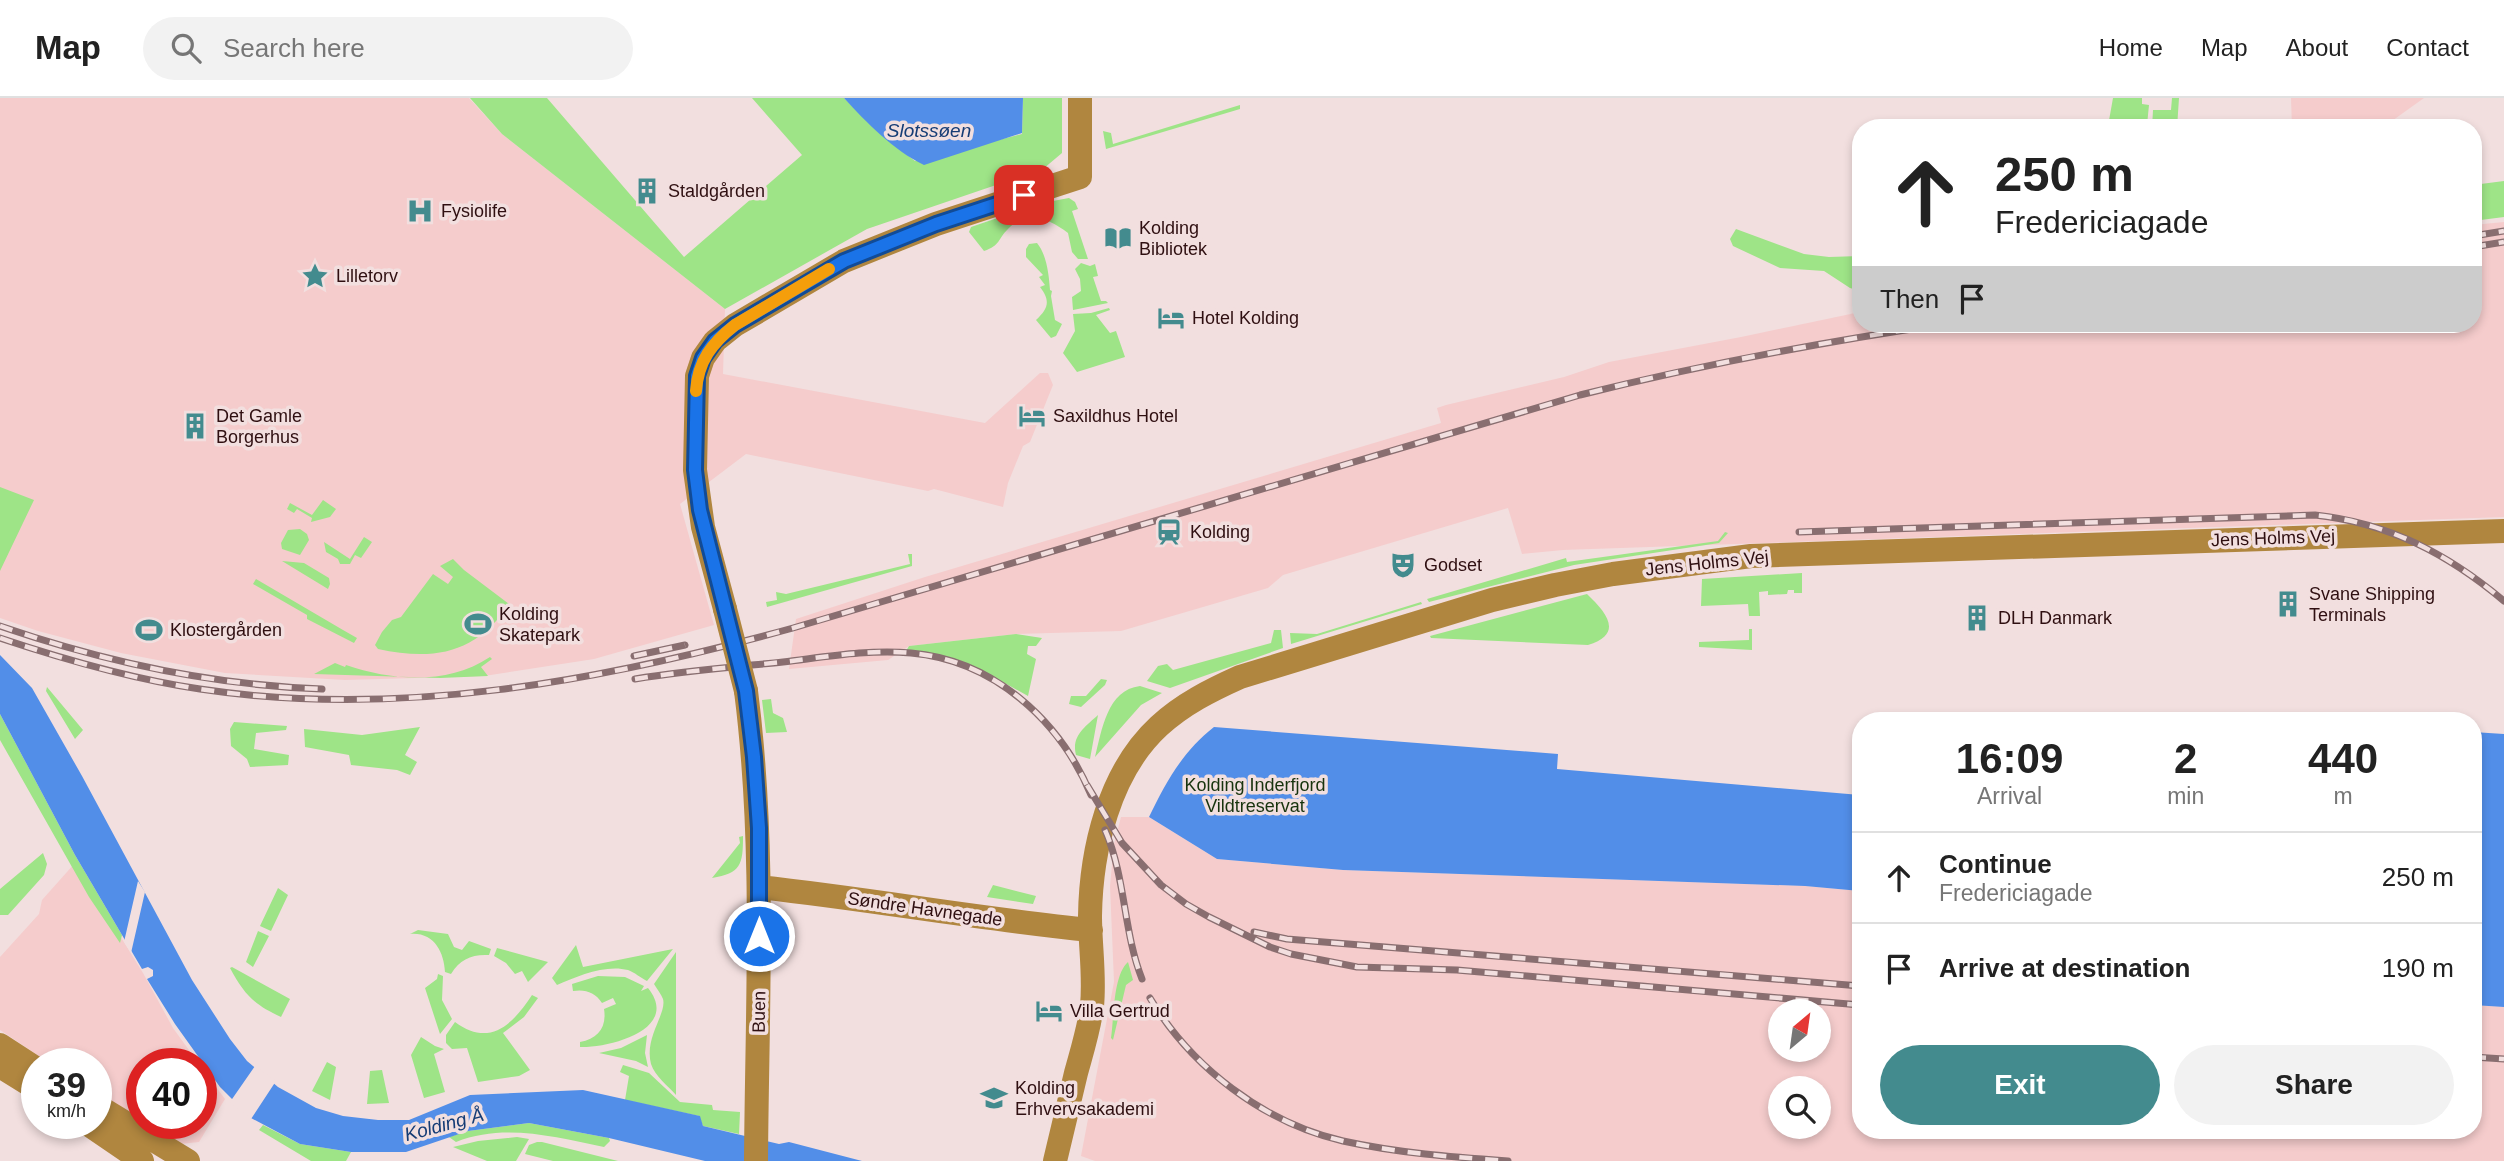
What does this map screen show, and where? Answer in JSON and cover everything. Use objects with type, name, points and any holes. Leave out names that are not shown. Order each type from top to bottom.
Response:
[{"type":"main road","name":"Buen","points":[[756,1161],[759,828],[755,769],[746,691],[700,510],[695,470],[694,407],[697,376],[703,358],[723,334],[844,261],[936,224],[1080,177],[1080,98]]},
{"type":"main road","name":"Jens Holms Vej","points":[[1055,1161],[1090,1018],[1094,975],[1092,888],[1099,841],[1110,801],[1142,744],[1166,721],[1205,692],[1240,677],[1492,600],[1555,584],[1751,556],[2504,531]]},
{"type":"main road","name":"Søndre Havnegade","points":[[759,887],[994,920],[1091,930]]},
{"type":"main road","points":[[0,1045],[21,1059]]},
{"type":"main road","points":[[0,1066],[21,1079]]},
{"type":"main road","points":[[112,1115],[188,1161]]},
{"type":"main road","points":[[110,1139],[142,1161]]},
{"type":"shaded area","points":[[0,98],[469,98],[502,134],[725,309],[723,374],[985,423],[1040,373],[1048,373],[1053,385],[1030,442],[1023,446],[1008,483],[1003,507],[934,489],[928,491],[746,454],[680,504],[714,625],[594,659],[484,676],[345,680],[225,673],[121,653],[38,631],[0,618]]},
{"type":"shaded area","points":[[2291,98],[2424,98],[2395,119],[2292,119]]},
{"type":"shaded area","points":[[2504,222],[2504,517],[1563,550],[1522,554],[1508,508],[1283,575],[1268,588],[1121,631],[1016,634],[909,646],[888,660],[789,669],[796,619],[925,577],[1441,423],[1437,408],[1446,405],[1564,377],[1609,362],[1852,314],[1852,333],[2482,333],[2482,224]]},
{"type":"shaded area","points":[[1121,817],[1149,817],[1217,859],[1343,870],[1805,886],[1852,890],[1852,1139],[2482,1139],[2482,1006],[2504,1007],[2504,1161],[1095,1161],[1081,1156],[1114,982],[1110,886],[1114,844]]},
{"type":"shaded area","points":[[75,863],[187,1048],[126,1048],[126,1110],[112,1102],[112,1048],[27,1048],[0,1030],[0,957],[39,914],[42,900]]},
{"type":"shaded area","points":[[217,1088],[225,1099],[217,1112]]},
{"type":"shaded area","points":[[172,1139],[201,1139],[199,1142],[181,1144]]},
{"type":"green space","points":[[470,98],[547,98],[684,257],[802,155],[752,98],[844,98],[877,131],[915,161],[1022,134],[1023,98],[1062,98],[1062,153],[1043,169],[867,229],[725,309],[502,134]]},
{"type":"green space","points":[[2113,98],[2142,98],[2142,104],[2149,105],[2148,119],[2109,119]]},
{"type":"green space","points":[[2172,98],[2179,98],[2178,119],[2152,119],[2153,110],[2171,110]]},
{"type":"green space","points":[[1240,105],[1240,109],[1106,149],[1103,131],[1111,133],[1113,144]]},
{"type":"green space","points":[[2504,181],[2504,217],[2482,220],[2482,184]]},
{"type":"green space","points":[[1069,198],[1075,202],[1078,209],[1072,211],[1088,259],[1078,259],[1072,252],[1068,233],[1038,218],[1030,217],[1015,223],[996,244],[984,251],[969,232],[971,227],[1042,203]]},
{"type":"green space","points":[[1736,229],[1804,254],[1852,256],[1852,289],[1824,271],[1780,268],[1733,246],[1730,239]]},
{"type":"green space","points":[[1037,243],[1047,266],[1055,320],[1062,324],[1056,336],[1051,338],[1036,320],[1047,305],[1040,287],[1045,285],[1039,277],[1043,275],[1026,257],[1029,244]]},
{"type":"green space","points":[[1081,263],[1090,266],[1095,264],[1098,276],[1093,277],[1101,301],[1108,303],[1073,310],[1072,297],[1081,291],[1080,279],[1075,269]]},
{"type":"green space","points":[[1110,310],[1096,315],[1110,333],[1116,331],[1125,357],[1077,372],[1063,353],[1075,331],[1073,314]]},
{"type":"green space","points":[[0,487],[34,500],[0,571]]},
{"type":"green space","points":[[323,500],[336,509],[330,517],[311,522],[312,518],[297,509],[294,513],[287,509],[290,503],[312,515]]},
{"type":"green space","points":[[300,529],[307,534],[309,540],[300,555],[282,549],[281,543],[288,530]]},
{"type":"green space","points":[[1725,532],[1728,533],[1719,543],[1574,565],[1429,602],[1427,599],[1566,558],[1567,562],[1718,541]]},
{"type":"green space","points":[[364,537],[372,542],[361,558],[355,555],[350,564],[340,564],[338,559],[326,552],[324,542],[350,559]]},
{"type":"green space","points":[[908,554],[912,554],[912,566],[767,607],[766,602],[777,600],[776,592],[786,594],[910,564]]},
{"type":"green space","points":[[453,559],[509,604],[496,621],[482,634],[452,650],[417,654],[378,649],[375,645],[382,632],[392,620],[401,617],[433,574],[448,584],[453,577],[440,566]]},
{"type":"green space","points":[[282,561],[304,563],[329,578],[328,589]]},
{"type":"green space","points":[[1802,573],[1802,593],[1794,593],[1794,590],[1788,590],[1787,594],[1768,595],[1768,591],[1759,592],[1760,616],[1749,616],[1748,604],[1701,606],[1702,579]]},
{"type":"green space","points":[[256,579],[357,638],[354,643],[307,619],[307,615],[253,584]]},
{"type":"green space","points":[[1587,594],[1601,608],[1609,622],[1606,635],[1588,645],[1430,636]]},
{"type":"green space","points":[[1421,602],[1422,604],[1291,644],[1290,633],[1317,634]]},
{"type":"green space","points":[[1749,629],[1752,629],[1752,650],[1699,647],[1699,642],[1749,640]]},
{"type":"green space","points":[[1274,630],[1281,630],[1283,648],[1170,688],[1147,681],[1158,666],[1167,664],[1173,670],[1271,643]]},
{"type":"green space","points":[[1016,634],[1042,638],[1036,646],[1028,646],[1027,654],[1036,659],[1028,696],[976,667],[931,654],[906,651],[909,646]]},
{"type":"green space","points":[[490,657],[492,659],[481,667],[488,676],[421,677],[456,672]]},
{"type":"green space","points":[[335,663],[400,677],[314,674]]},
{"type":"green space","points":[[1101,679],[1107,680],[1105,685],[1081,707],[1069,704],[1071,696],[1086,696]]},
{"type":"green space","points":[[1140,686],[1162,693],[1141,705],[1095,757],[1113,703],[1129,689]]},
{"type":"green space","points":[[47,687],[83,730],[75,739],[46,691]]},
{"type":"green space","points":[[771,699],[773,713],[783,718],[787,732],[766,733],[762,700]]},
{"type":"green space","points":[[0,714],[75,855],[122,935],[120,943],[89,897],[0,740]]},
{"type":"green space","points":[[1098,715],[1090,759],[1076,755],[1077,737]]},
{"type":"green space","points":[[234,722],[287,726],[286,730],[256,733],[254,749],[289,755],[288,765],[250,767],[247,759],[231,746],[230,729]]},
{"type":"green space","points":[[420,727],[405,755],[417,762],[410,775],[397,770],[351,765],[349,755],[305,747],[304,729],[362,735]]},
{"type":"green space","points":[[743,836],[741,861],[738,866],[729,873],[712,878],[740,843],[739,837]]},
{"type":"green space","points":[[43,853],[47,864],[44,875],[8,915],[0,915],[0,889]]},
{"type":"green space","points":[[993,885],[1036,896],[1033,904],[987,897]]},
{"type":"green space","points":[[278,888],[288,895],[271,931],[260,926]]},
{"type":"green space","points":[[418,930],[448,934],[454,947],[462,950],[469,941],[491,949],[489,955],[477,955],[462,961],[451,974],[445,972],[440,951],[431,940],[418,934],[410,934]]},
{"type":"green space","points":[[258,931],[269,936],[253,967],[246,962]]},
{"type":"green space","points":[[576,945],[583,967],[673,949],[647,981],[628,970],[610,969],[582,975],[557,985],[552,978]]},
{"type":"green space","points":[[497,948],[548,962],[528,982],[522,971],[515,974],[506,963],[494,956]]},
{"type":"green space","points":[[676,952],[676,1095],[655,1073],[651,1064],[650,1045],[663,1005],[663,999],[654,984]]},
{"type":"green space","points":[[1128,962],[1133,980],[1126,985],[1113,1040],[1111,1038],[1117,986]]},
{"type":"green space","points":[[230,968],[290,999],[281,1017],[264,1008],[245,992]]},
{"type":"green space","points":[[438,974],[443,976],[442,1000],[452,1019],[440,1034],[425,988],[437,979]]},
{"type":"green space","points":[[598,976],[625,977],[644,986],[641,991],[648,988],[656,1002],[656,1015],[649,1025],[623,1040],[580,1047],[580,1042],[592,1038],[600,1031],[604,1021],[604,1009],[616,1004],[613,998],[602,1003],[589,992],[573,991],[572,984]]},
{"type":"green space","points":[[532,995],[538,998],[524,1017],[503,1033],[530,1070],[519,1076],[478,1082],[467,1048],[452,1049],[446,1043],[446,1035],[455,1022],[479,1033],[500,1029],[517,1015]]},
{"type":"green space","points":[[647,1035],[645,1053],[648,1067],[636,1061],[599,1053],[621,1048]]},
{"type":"green space","points":[[421,1037],[444,1049],[434,1054],[445,1092],[424,1098],[411,1055]]},
{"type":"green space","points":[[327,1062],[336,1067],[330,1100],[312,1091]]},
{"type":"green space","points":[[623,1065],[649,1073],[680,1102],[712,1105],[713,1110],[740,1112],[739,1134],[703,1126],[699,1116],[625,1100],[629,1076],[620,1072]]},
{"type":"green space","points":[[382,1070],[389,1103],[367,1104],[370,1071]]},
{"type":"green space","points":[[529,1123],[609,1138],[610,1141],[604,1147],[530,1134],[492,1133],[456,1142],[449,1137],[468,1131]]},
{"type":"green space","points":[[263,1125],[300,1144],[351,1152],[346,1161],[311,1161],[259,1130]]},
{"type":"green space","points":[[517,1137],[529,1139],[516,1161],[487,1161],[453,1147],[478,1141]]},
{"type":"green space","points":[[537,1142],[618,1161],[553,1161],[525,1154],[529,1145]]},
{"type":"water","name":"Slotssøen","points":[[844,98],[1023,98],[1022,133],[924,165],[891,144]]},
{"type":"water","name":"Kolding Å","points":[[0,655],[32,688],[192,980],[230,1039],[247,1061],[278,1087],[316,1108],[343,1116],[409,1120],[470,1095],[583,1090],[700,1116],[703,1126],[779,1144],[789,1142],[862,1161],[705,1161],[609,1138],[529,1123],[468,1131],[406,1152],[351,1152],[300,1144],[251,1118],[217,1083],[217,1048],[192,1048],[175,1024],[147,979],[153,976],[153,970],[148,967],[142,969],[75,855],[0,714]]},
{"type":"water","name":"Kolding Inderfjord Vildtreservat","points":[[1214,727],[1558,754],[1557,769],[1852,794],[1852,890],[1805,886],[1343,870],[1217,859],[1149,817],[1176,768]]},
{"type":"water","points":[[2482,733],[2504,734],[2504,1007],[2482,1006]]},
{"type":"pier","points":[[138,881],[145,892],[131,953],[124,942]]},
{"type":"pier","points":[[255,1066],[276,1081],[251,1119],[230,1102]]},
{"type":"railway","points":[[2482,235],[2504,231]]},
{"type":"railway","points":[[2482,246],[2504,242]]},
{"type":"railway","points":[[0,638],[149,680],[200,689],[275,697],[350,700],[424,697],[573,679],[721,647],[793,628],[1580,395],[1761,355],[1886,333]]},
{"type":"railway","points":[[1799,532],[2315,515],[2368,525],[2416,543],[2461,569],[2504,601]]},
{"type":"railway","points":[[0,626],[39,639],[159,670],[240,683],[322,689]]},
{"type":"railway","points":[[634,656],[685,645]]},
{"type":"railway","points":[[635,679],[863,653],[911,653],[941,658],[996,681],[1020,698],[1061,742],[1091,795]]},
{"type":"railway","points":[[1087,785],[1122,843],[1161,885],[1209,917],[1270,947],[1291,954],[1357,967],[1457,970],[1852,1004]]},
{"type":"railway","points":[[1105,830],[1117,867],[1131,942],[1142,979]]},
{"type":"railway","points":[[1254,932],[1287,939],[1852,985]]},
{"type":"railway","points":[[1150,998],[1186,1047],[1208,1069],[1232,1089],[1285,1121],[1314,1133],[1364,1145],[1425,1154],[1508,1161]]},
{"type":"railway","points":[[2482,1058],[2504,1059]]},
{"type":"slow traffic","points":[[696,391],[697,376],[703,358],[715,341],[735,325],[829,269]]},
{"type":"place","name":"Staldgården","points":[[647,191]]},
{"type":"place","name":"Fysiolife","points":[[420,211]]},
{"type":"place","name":"Kolding Bibliotek","points":[[1118,238]]},
{"type":"place","name":"Lilletorv","points":[[315,276]]},
{"type":"place","name":"Hotel Kolding","points":[[1171,318]]},
{"type":"place","name":"Saxildhus Hotel","points":[[1032,416]]},
{"type":"place","name":"Det Gamle Borgerhus","points":[[195,426]]},
{"type":"place","name":"Kolding","points":[[1169,532]]},
{"type":"place","name":"Godset","points":[[1403,565]]},
{"type":"place","name":"Svane Shipping Terminals","points":[[2288,604]]},
{"type":"place","name":"DLH Danmark","points":[[1977,618]]},
{"type":"place","name":"Kolding Skatepark","points":[[478,624]]},
{"type":"place","name":"Klostergården","points":[[149,630]]},
{"type":"place","name":"Villa Gertrud","points":[[1049,1011]]},
{"type":"place","name":"Kolding Erhvervsakademi","points":[[994,1098]]},
{"type":"route","points":[[759,936],[759,828],[746,691],[703,527],[695,470],[694,407],[697,376],[703,358],[715,341],[735,325],[844,261],[936,224],[1024,195]]}]
